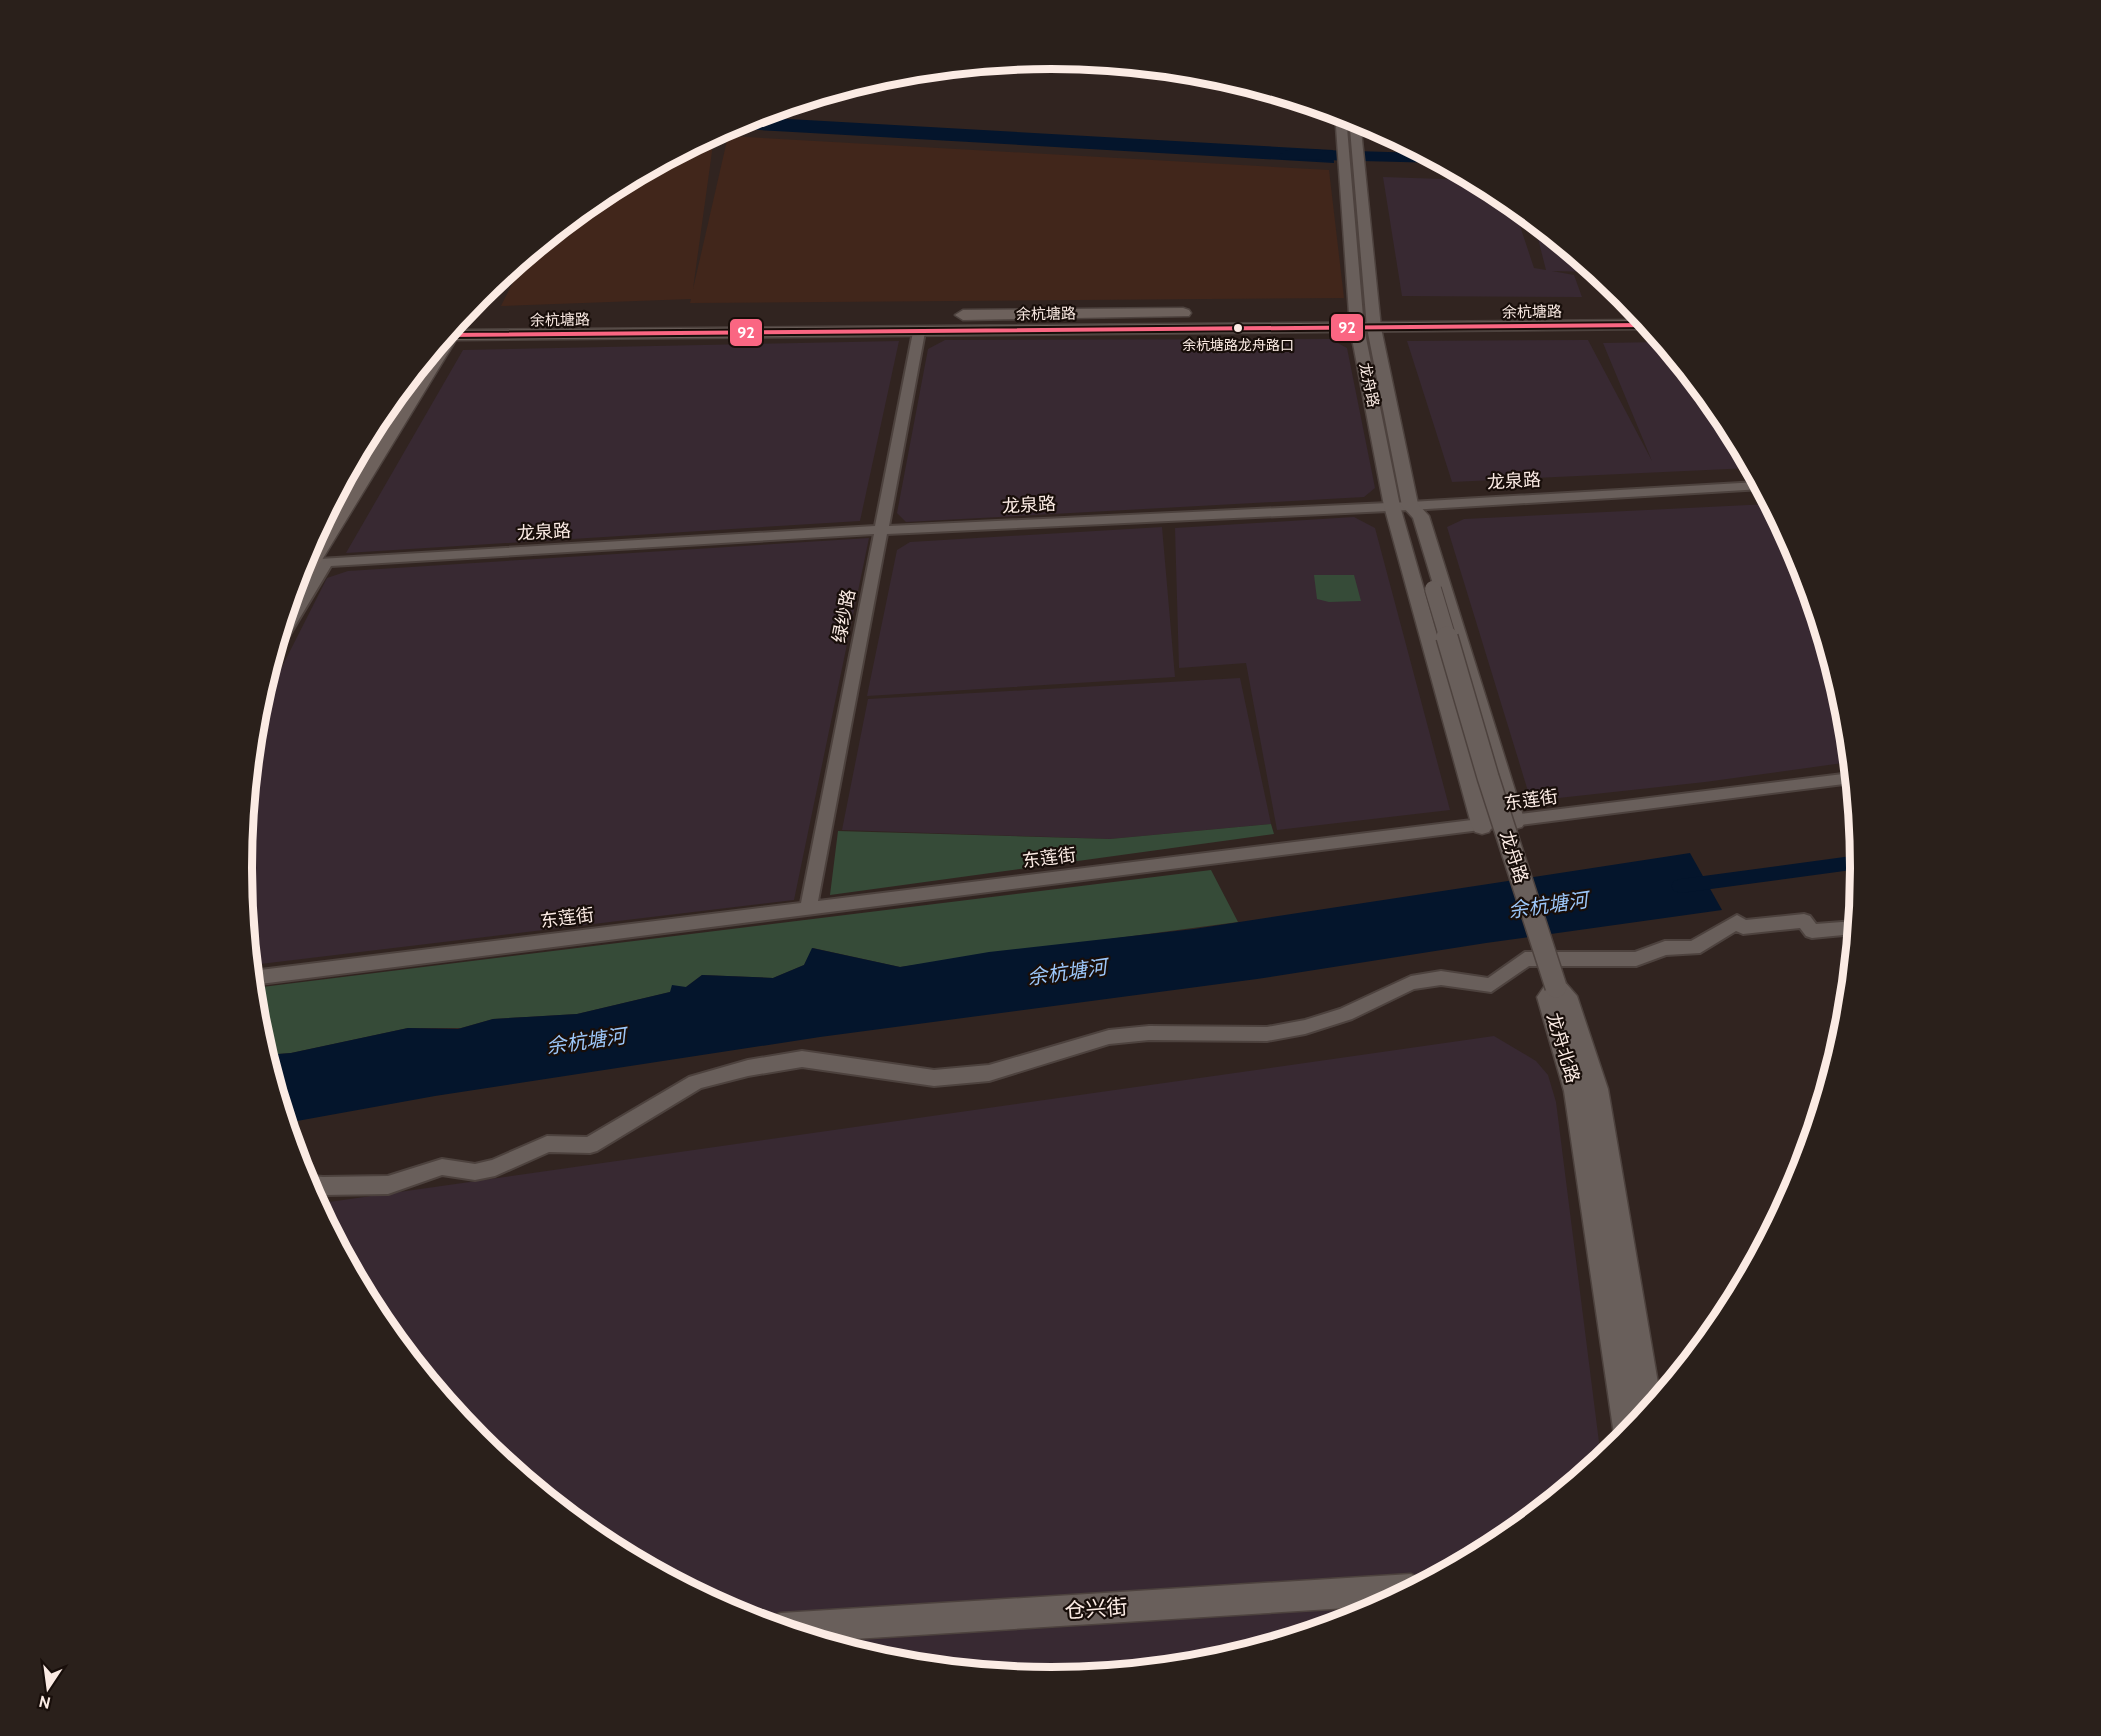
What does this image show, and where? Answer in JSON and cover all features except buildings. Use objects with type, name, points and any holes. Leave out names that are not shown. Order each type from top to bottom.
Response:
[{"type":"main road","name":"余杭塘路","points":[[466,324],[919,332],[1365,321],[1623,311]]},
{"type":"main road","name":"余杭塘路","points":[[466,324],[1120,313],[1365,321],[1636,325]]},
{"type":"main road","points":[[312,564],[437,357]]},
{"type":"street","name":"龙舟路","points":[[1341,124],[1342,145],[1351,171],[1365,321],[1392,506],[1482,827]]},
{"type":"street","name":"龙舟路","points":[[1351,171],[1357,146],[1355,130]]},
{"type":"street","name":"龙舟路","points":[[1365,321],[1410,506],[1421,516],[1488,777],[1556,987]]},
{"type":"street","name":"绿纱路","points":[[809,906],[919,332]]},
{"type":"street","name":"龙泉路","points":[[312,564],[880,530],[1410,506],[1752,486]]},
{"type":"street","points":[[1414,580],[1436,580]]},
{"type":"street","name":"龙舟路","points":[[1436,580],[1515,822]]},
{"type":"street","name":"东莲街","points":[[259,977],[809,906],[1482,827],[1844,779]]},
{"type":"street","points":[[317,1185],[388,1185],[442,1167],[475,1172],[495,1168],[547,1144],[590,1145],[696,1082],[748,1068],[802,1059],[828,1060],[918,1076],[989,1073],[1109,1037],[1149,1033],[1267,1034],[1305,1027],[1346,1014],[1411,984],[1441,978],[1491,985],[1525,959],[1636,959],[1665,948],[1694,948],[1737,922],[1743,927],[1804,921],[1812,931],[1847,928]]},
{"type":"street","name":"龙舟北路","points":[[1626,1421],[1576,1091],[1548,997],[1556,987],[1566,996],[1596,1089],[1647,1399]]},
{"type":"street","name":"仓兴街","points":[[800,1627],[1392,1590]]},
{"type":"shaded area","points":[[731,136],[1329,170],[1344,298],[690,303],[691,299],[501,306],[517,273],[564,234],[651,176],[713,144],[693,289],[728,138]]},
{"type":"shaded area","points":[[1383,177],[1455,179],[1518,221],[1534,268],[1546,270],[1537,234],[1582,272],[1552,271],[1574,275],[1582,297],[1402,296]]},
{"type":"shaded area","points":[[1330,339],[1347,348],[1375,488],[1364,497],[906,522],[897,513],[928,349],[945,340]]},
{"type":"shaded area","points":[[1588,340],[1652,461],[1603,343],[1652,342],[1715,424],[1742,468],[1452,482],[1407,341]]},
{"type":"shaded area","points":[[899,341],[860,521],[346,553],[463,350]]},
{"type":"shaded area","points":[[1761,504],[1789,562],[1807,611],[1822,661],[1843,763],[1705,782],[1531,801],[1447,527],[1464,519]]},
{"type":"shaded area","points":[[1354,517],[1375,528],[1450,810],[1277,830],[1246,663],[1179,668],[1175,528]]},
{"type":"shaded area","points":[[1162,527],[1175,677],[867,696],[897,550],[910,542]]},
{"type":"shaded area","points":[[869,538],[794,900],[257,964],[253,920],[253,816],[258,764],[267,712],[274,683],[327,578],[348,571]]},
{"type":"shaded area","points":[[1240,678],[1271,824],[1110,839],[842,830],[868,699]]},
{"type":"shaded area","points":[[1494,1036],[1536,1061],[1548,1075],[1556,1102],[1600,1448],[1537,1502],[1450,1560],[1404,1585],[1356,1606],[1307,1625],[1257,1640],[1206,1652],[1155,1660],[1050,1667],[946,1660],[895,1652],[794,1625],[697,1585],[651,1560],[564,1502],[486,1433],[450,1395],[417,1354],[386,1312],[359,1267],[325,1203]]},
{"type":"green space","points":[[1314,575],[1354,575],[1361,601],[1329,602],[1317,599]]},
{"type":"green space","points":[[1271,824],[1274,834],[830,895],[838,831],[1110,839]]},
{"type":"green space","points":[[1211,870],[1238,922],[900,967],[813,948],[804,965],[773,978],[702,975],[686,987],[670,992],[577,1014],[493,1019],[461,1028],[408,1028],[291,1053],[274,1054],[261,987]]},
{"type":"water","points":[[775,118],[1333,150],[1334,163],[747,129]]},
{"type":"water","points":[[1690,853],[1722,910],[1486,943],[1257,979],[820,1037],[435,1096],[293,1122],[274,1054],[291,1053],[408,1028],[458,1029],[493,1019],[577,1014],[670,992],[672,985],[686,987],[702,975],[773,978],[804,965],[812,948],[900,967],[989,952],[1194,929]]},
{"type":"waterway","points":[[1289,155],[1418,159]]},
{"type":"waterway","name":"余杭塘河","points":[[1681,886],[1850,863]]},
{"type":"transit line","name":"92","points":[[456,335],[1636,325]]},
{"type":"place","name":"余杭塘路龙舟路口","points":[[1238,328]]}]
